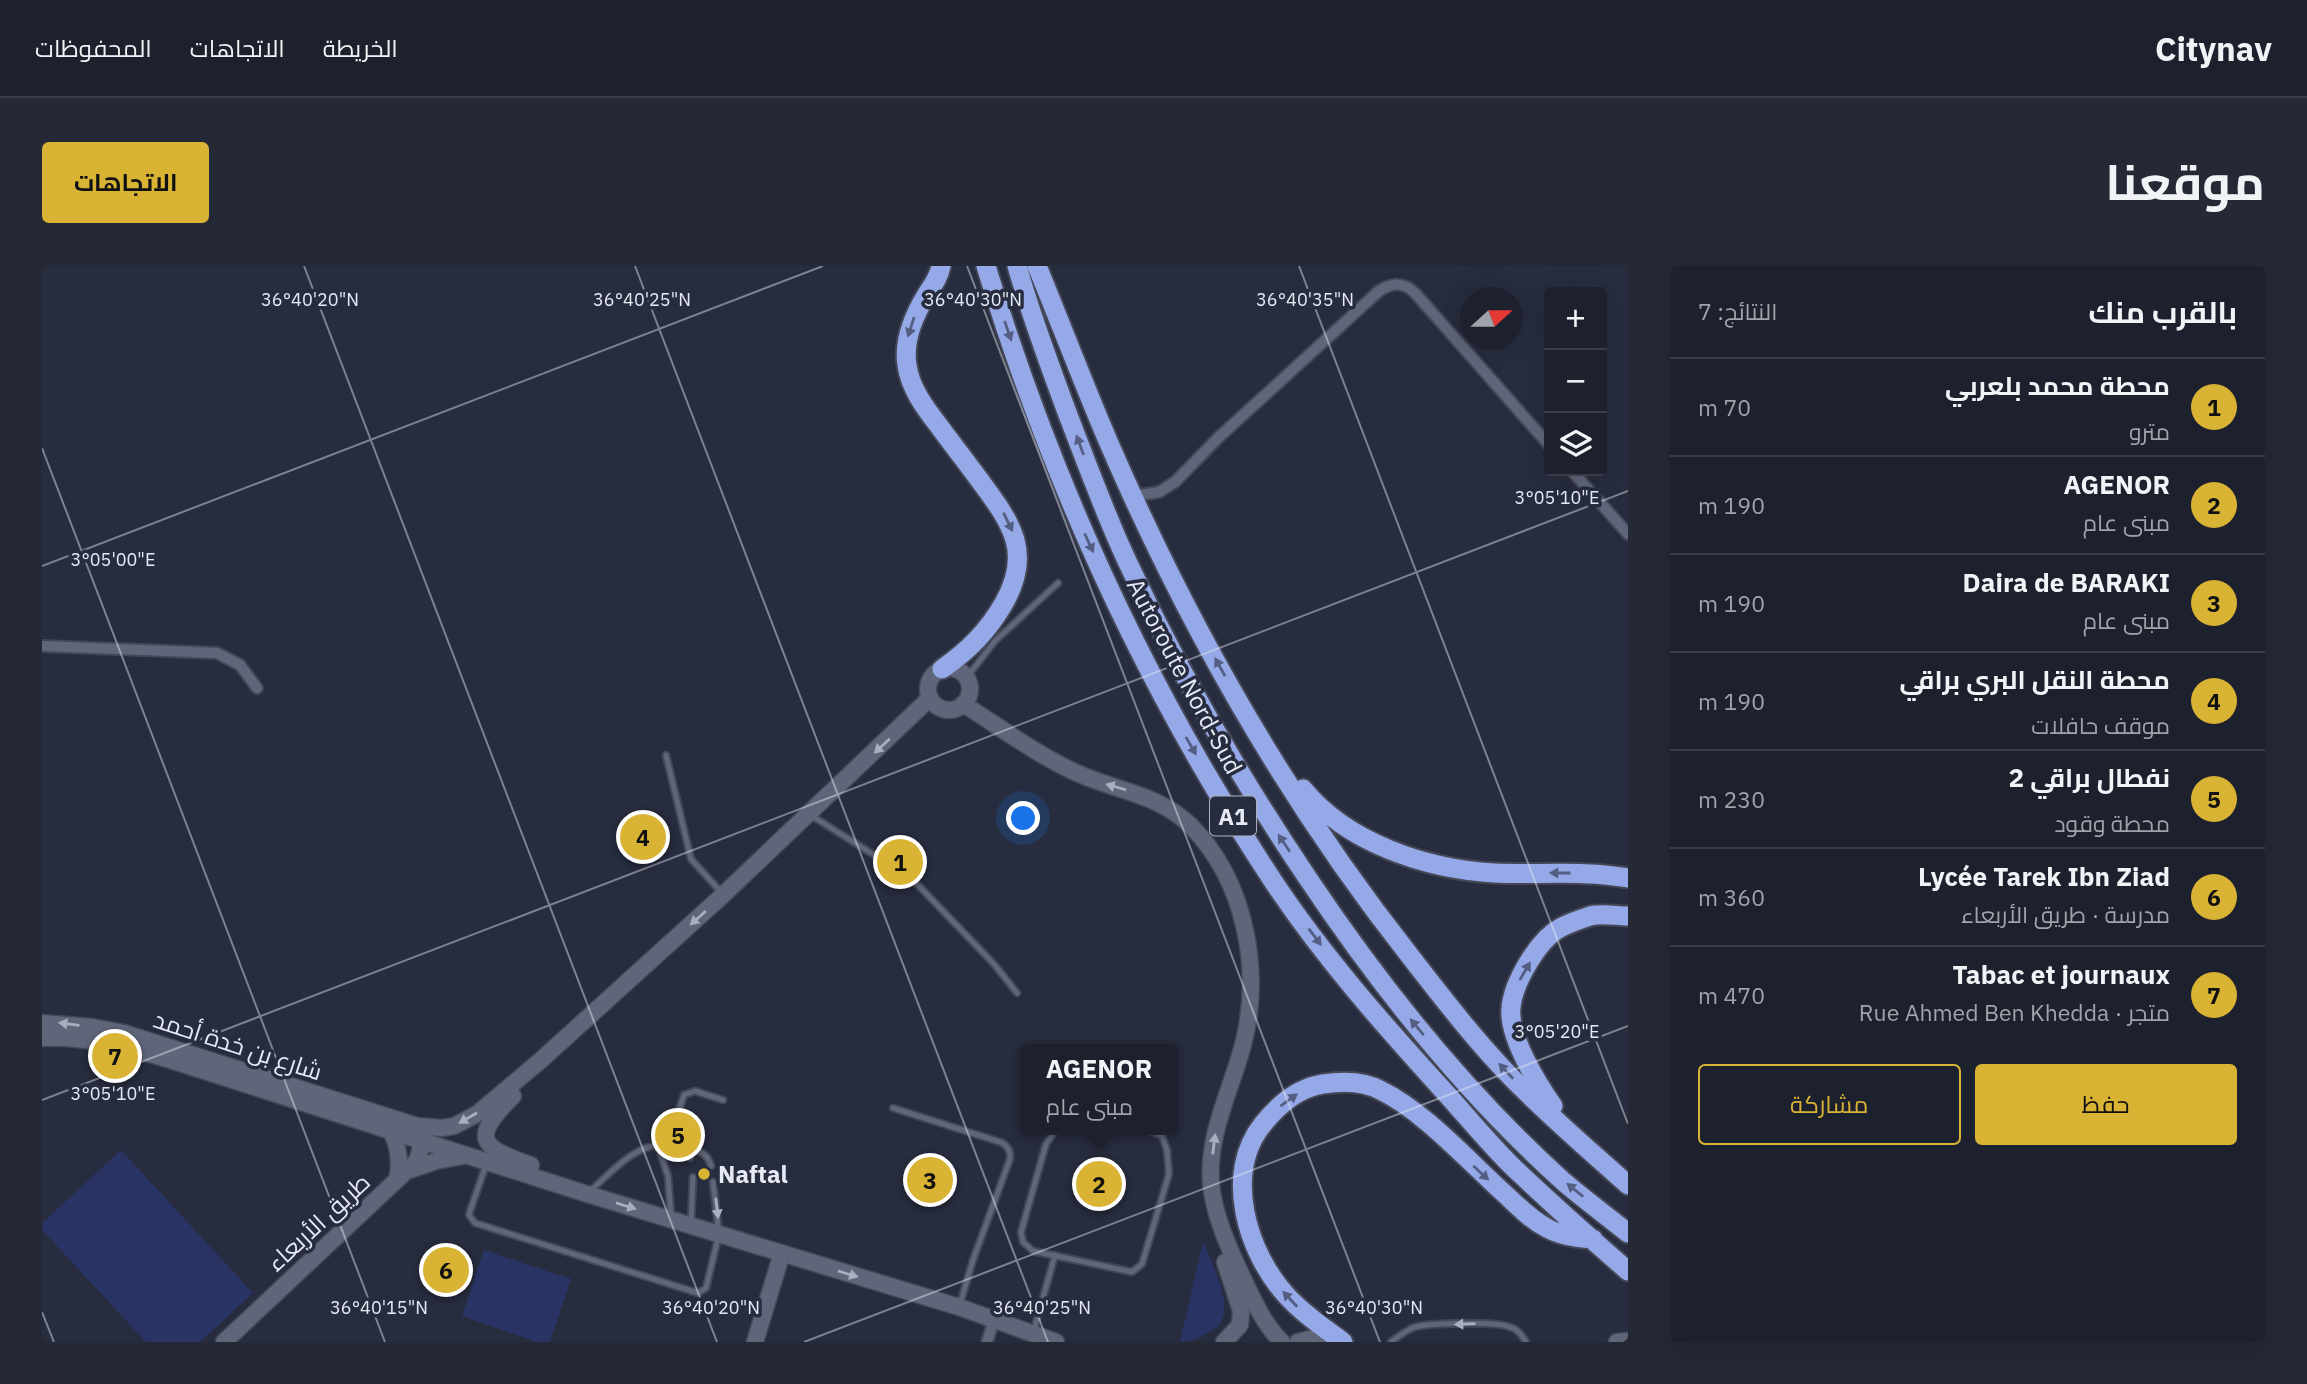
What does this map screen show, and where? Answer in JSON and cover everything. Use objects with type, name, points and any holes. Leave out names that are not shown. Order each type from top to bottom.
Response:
[{"type":"highway","points":[[941,266],[911,327],[906,352],[908,371],[927,411],[1006,515],[1015,537],[1017,562],[1012,586],[992,625],[963,655],[943,668]]},
{"type":"highway","name":"Autoroute Nord-Sud","points":[[986,266],[1031,401],[1069,500],[1177,722],[1275,883],[1334,963],[1415,1060],[1513,1168],[1628,1272]]},
{"type":"highway","name":"Autoroute Nord-Sud","points":[[1017,266],[1081,449],[1125,558],[1164,639],[1214,731],[1268,819],[1339,925],[1413,1023],[1488,1107],[1564,1182],[1628,1233]]},
{"type":"highway","points":[[1037,266],[1108,441],[1178,591],[1260,737],[1320,835],[1450,1007],[1509,1075],[1628,1185]]},
{"type":"highway","points":[[1260,737],[1317,806],[1377,844],[1409,857],[1443,867],[1493,873],[1587,873],[1628,878]]},
{"type":"highway","points":[[1578,1141],[1528,1068],[1513,1025],[1511,1009],[1519,980],[1530,961],[1559,929],[1592,915],[1628,916]]},
{"type":"highway","points":[[1343,1342],[1306,1315],[1284,1293],[1259,1254],[1243,1208],[1242,1179],[1254,1140],[1274,1111],[1297,1093],[1321,1084],[1352,1082],[1379,1088],[1404,1103],[1431,1126],[1536,1222],[1563,1235],[1593,1240]]},
{"type":"main road","points":[[943,668],[953,668],[967,677],[970,691],[963,704],[951,710],[944,709],[930,698],[929,684],[936,672],[943,668]]},
{"type":"main road","points":[[42,1038],[84,1040],[120,1046],[391,1131],[419,1133],[466,1121],[541,1060],[723,895],[930,698]]},
{"type":"main road","points":[[963,704],[1076,773],[1162,804],[1189,824],[1210,848],[1233,893],[1245,928],[1251,985],[1243,1044],[1216,1127],[1211,1182],[1214,1225],[1241,1311],[1240,1325],[1224,1342]]},
{"type":"main road","name":"شارع بن خدة أحمد","points":[[42,1023],[124,1033],[419,1133]]},
{"type":"main road","points":[[541,1060],[532,1076],[492,1116],[486,1134],[488,1143],[494,1150],[543,1169],[553,1175],[561,1186]]},
{"type":"main road","points":[[391,1131],[398,1150],[402,1175],[436,1161],[466,1155]]},
{"type":"main road","points":[[419,1133],[487,1162],[958,1307],[1056,1342]]},
{"type":"main road","name":"طريق الأربعاء","points":[[224,1342],[402,1175],[420,1154],[419,1133]]},
{"type":"main road","points":[[1211,1182],[1219,1220],[1236,1263],[1269,1328],[1282,1342]]},
{"type":"main road","points":[[755,1342],[782,1253]]},
{"type":"main road","points":[[1298,1342],[1313,1338],[1331,1342]]},
{"type":"main road","points":[[1617,1342],[1628,1341]]},
{"type":"street","points":[[1133,496],[1159,492],[1175,482],[1219,438],[1380,291],[1394,284],[1403,285],[1416,294],[1544,439]]},
{"type":"street","points":[[1576,476],[1628,534]]},
{"type":"street","points":[[42,646],[217,653],[240,665],[257,688]]},
{"type":"street","points":[[987,1342],[994,1320]]},
{"type":"lane","points":[[967,677],[1001,636],[1058,583]]},
{"type":"lane","points":[[666,755],[691,859],[723,895]]},
{"type":"lane","points":[[809,814],[918,885],[994,964],[1017,993]]},
{"type":"lane","points":[[668,1143],[684,1095],[695,1091],[723,1100]]},
{"type":"lane","points":[[894,1108],[1000,1142],[1010,1152],[1010,1159],[958,1307]]},
{"type":"lane","points":[[1052,1135],[1046,1144],[1021,1232],[1023,1242],[1033,1251],[1132,1272],[1142,1264],[1169,1174],[1167,1150],[1160,1135]]},
{"type":"lane","points":[[587,1194],[629,1156],[647,1146],[668,1143],[687,1147],[706,1155],[711,1166]]},
{"type":"lane","points":[[657,1144],[668,1176],[671,1220]]},
{"type":"lane","points":[[687,1147],[690,1158]]},
{"type":"lane","points":[[487,1162],[469,1215],[474,1223],[698,1293],[706,1288],[719,1234],[713,1182]]},
{"type":"lane","points":[[691,1226],[693,1177]]},
{"type":"lane","points":[[1033,1334],[1055,1255]]},
{"type":"lane","points":[[1391,1342],[1418,1326],[1474,1324],[1509,1326],[1519,1332],[1526,1342]]},
{"type":"shaded area","points":[[121,1150],[253,1293],[200,1342],[146,1342],[42,1230],[42,1223]]},
{"type":"shaded area","points":[[1203,1241],[1219,1280],[1224,1311],[1221,1322],[1213,1330],[1193,1340],[1180,1342]]},
{"type":"shaded area","points":[[484,1250],[571,1279],[550,1342],[537,1342],[462,1316]]},
{"type":"place","name":"محطة النقل البري براقي","points":[[643,837]]},
{"type":"place","name":"محطة محمد بلعربي","points":[[900,862]]},
{"type":"place","name":"Tabac et journaux","points":[[115,1056]]},
{"type":"place","name":"نفطال براقي 2","points":[[678,1135]]},
{"type":"place","name":"Naftal","points":[[704,1174]]},
{"type":"place","name":"Daira de BARAKI","points":[[930,1180]]},
{"type":"place","name":"AGENOR","points":[[1099,1184]]},
{"type":"place","name":"Lycée Tarek Ibn Ziad","points":[[446,1270]]}]
